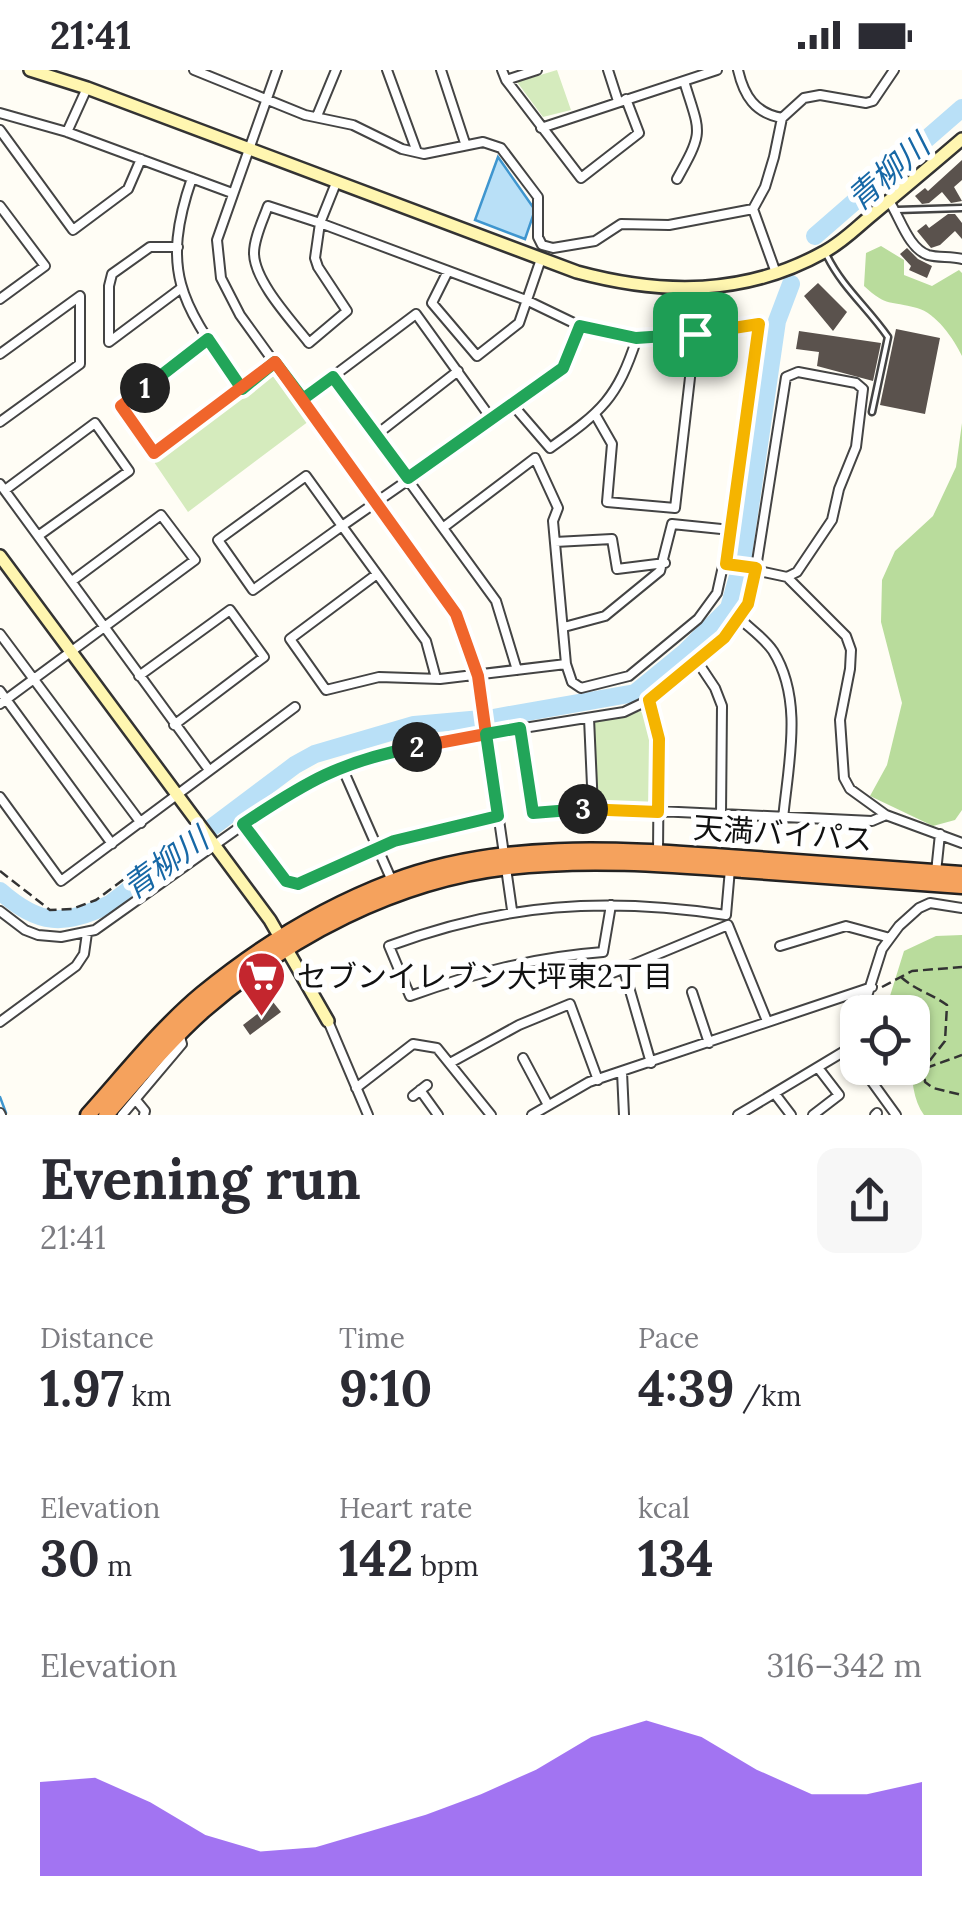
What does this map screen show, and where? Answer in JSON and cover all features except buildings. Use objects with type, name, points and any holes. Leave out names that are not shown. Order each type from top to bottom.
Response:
[{"type":"highway","name":"天満バイパス","points":[[106,1115],[179,1033],[284,942],[320,914],[392,881],[570,849],[962,874]]},
{"type":"highway","name":"天満バイパス","points":[[88,1115],[190,1006],[284,942],[399,892],[505,861],[613,861],[962,886]]},
{"type":"street","points":[[30,70],[576,272],[633,285],[695,290],[737,285],[776,273],[825,252],[892,205],[960,145]]},
{"type":"street","points":[[194,70],[213,73],[265,100],[353,125],[402,149],[424,154],[483,142],[501,148],[527,181],[540,206],[538,237],[542,245],[553,248],[595,241],[621,224],[669,226],[753,209]]},
{"type":"street","points":[[277,70],[217,240],[221,278],[240,315],[456,614],[478,676],[512,910]]},
{"type":"street","points":[[317,116],[336,70]]},
{"type":"street","points":[[387,70],[417,152]]},
{"type":"street","points":[[441,70],[465,143]]},
{"type":"street","points":[[502,70],[581,178],[640,133],[608,70]]},
{"type":"street","points":[[506,80],[537,70]]},
{"type":"street","points":[[541,128],[717,70]]},
{"type":"street","points":[[738,70],[752,104],[762,112],[782,118]]},
{"type":"street","points":[[776,273],[753,209],[774,157],[782,118],[804,98],[820,95],[874,101],[894,70]]},
{"type":"street","points":[[677,179],[700,132],[684,80]]},
{"type":"street","points":[[67,132],[87,88]]},
{"type":"street","points":[[0,113],[67,132],[232,193]]},
{"type":"street","points":[[0,130],[72,230],[128,189],[140,159]]},
{"type":"street","points":[[192,178],[182,209],[178,246],[180,289],[242,389]]},
{"type":"street","points":[[336,183],[320,223],[315,258],[347,311],[309,343],[270,292],[254,255],[268,206],[320,223],[526,300],[580,326],[636,338],[759,324],[726,564],[718,593],[698,618],[629,676],[580,688],[572,682],[566,664],[553,521],[557,504],[535,458],[444,527]]},
{"type":"street","points":[[892,205],[910,239],[928,255],[962,258]]},
{"type":"street","points":[[0,206],[46,266],[1,296]]},
{"type":"street","points":[[178,246],[150,247],[112,274],[108,286],[109,342],[180,289]]},
{"type":"street","points":[[448,271],[432,303],[477,356],[519,322],[541,258]]},
{"type":"street","points":[[596,416],[612,444],[607,502],[675,508],[695,334],[695,290]]},
{"type":"street","points":[[0,354],[80,296],[80,364],[0,422]]},
{"type":"street","points":[[303,399],[416,314],[493,420],[408,478],[377,502],[342,526],[253,590],[218,540],[306,476],[342,526],[377,574],[426,640],[436,678]]},
{"type":"street","points":[[580,326],[563,368],[512,404],[550,448],[596,416],[625,374],[636,338]]},
{"type":"street","points":[[208,339],[121,406],[154,453],[275,362]]},
{"type":"street","points":[[376,435],[458,371]]},
{"type":"street","points":[[783,819],[792,703],[785,675],[772,649],[740,619],[748,604],[756,568],[786,377],[798,372],[856,382],[863,389],[856,447],[839,488],[832,520],[797,572],[786,577]]},
{"type":"street","points":[[333,377],[496,601],[517,670]]},
{"type":"street","points":[[38,536],[129,471],[95,423],[2,487],[208,770]]},
{"type":"street","points":[[3,702],[195,560],[161,515],[72,581]]},
{"type":"street","points":[[564,627],[604,616],[652,578],[664,562],[672,524],[731,530]]},
{"type":"street","points":[[556,542],[612,539],[617,569],[664,562]]},
{"type":"street","points":[[0,556],[284,942],[328,1022],[368,1115]]},
{"type":"street","points":[[726,564],[786,577],[828,616],[849,643],[850,670],[840,720],[844,778],[853,792],[886,814],[962,843]]},
{"type":"street","points":[[377,574],[290,640],[326,690],[379,677],[478,676],[566,664]]},
{"type":"street","points":[[139,676],[230,610],[242,626],[264,658],[174,725]]},
{"type":"street","points":[[0,634],[141,823]]},
{"type":"street","points":[[0,911],[38,936],[88,933],[112,921],[212,842],[296,788],[341,766],[370,756],[624,712],[649,700],[697,662],[722,706],[722,815]]},
{"type":"street","points":[[0,691],[3,702],[112,844]]},
{"type":"street","points":[[649,700],[659,739],[658,852]]},
{"type":"street","points":[[0,797],[60,881],[296,706]]},
{"type":"street","points":[[588,718],[593,808]]},
{"type":"street","points":[[520,728],[533,813],[593,808],[872,822],[886,814]]},
{"type":"street","points":[[341,766],[392,881]]},
{"type":"street","points":[[243,824],[291,884],[305,882],[394,841],[498,816]]},
{"type":"street","points":[[936,872],[940,834]]},
{"type":"street","points":[[611,905],[603,952],[556,956],[479,972],[410,996],[390,946],[441,927],[512,910],[611,905],[664,906],[726,915],[730,869]]},
{"type":"street","points":[[869,995],[882,950],[919,908],[930,903],[962,908]]},
{"type":"street","points":[[586,984],[728,925],[767,1021]]},
{"type":"street","points":[[780,946],[846,926],[890,938]]},
{"type":"street","points":[[0,1022],[76,966],[84,954],[88,933]]},
{"type":"street","points":[[624,970],[652,1062]]},
{"type":"street","points":[[532,1115],[598,1080],[872,987]]},
{"type":"street","points":[[692,992],[709,1043]]},
{"type":"street","points":[[450,1063],[519,1025],[570,1004],[598,1080]]},
{"type":"street","points":[[122,1115],[182,1044],[179,1033]]},
{"type":"street","points":[[356,1088],[414,1044],[437,1048],[491,1115]]},
{"type":"street","points":[[738,1115],[840,1055]]},
{"type":"street","points":[[523,1058],[548,1104]]},
{"type":"street","points":[[813,1115],[839,1095],[819,1069]]},
{"type":"street","points":[[622,1072],[624,1115]]},
{"type":"street","points":[[874,1085],[896,1115]]},
{"type":"street","points":[[420,1090],[438,1115]]},
{"type":"street","points":[[775,1094],[791,1115]]},
{"type":"street","points":[[136,1100],[144,1115]]},
{"type":"lane","points":[[892,205],[962,208]]},
{"type":"lane","points":[[825,252],[839,280],[888,337],[872,412]]},
{"type":"lane","points":[[697,662],[740,619]]},
{"type":"path","points":[[0,871],[50,910],[72,909],[96,900],[198,824]]},
{"type":"path","points":[[882,987],[912,971],[962,967]]},
{"type":"path","points":[[900,977],[915,990],[948,1005],[945,1041],[930,1060]]},
{"type":"path","points":[[930,1066],[962,1055]]},
{"type":"path","points":[[928,1085],[962,1095]]},
{"type":"green space","points":[[557,70],[571,110],[543,117],[517,82]]},
{"type":"green space","points":[[881,246],[904,260],[904,275],[932,286],[959,270],[962,273],[962,356],[931,315],[884,301],[864,286],[866,253]]},
{"type":"green space","points":[[271,373],[309,421],[188,512],[154,462]]},
{"type":"green space","points":[[962,423],[962,810],[955,820],[933,826],[870,796],[887,765],[902,703],[881,622],[882,580],[895,551],[933,516],[956,467]]},
{"type":"green space","points":[[641,711],[655,736],[653,809],[596,803],[592,723]]},
{"type":"green space","points":[[962,935],[962,1115],[924,1115],[918,1105],[913,1085],[930,1085],[930,995],[890,995],[904,951],[936,936]]},
{"type":"water","points":[[498,157],[535,210],[525,239],[475,220]]},
{"type":"waterway","name":"青柳川","points":[[815,236],[962,108]]},
{"type":"waterway","name":"青柳川","points":[[0,891],[40,916],[79,916],[110,904],[315,754],[414,725],[493,718],[635,693],[684,653],[729,608],[742,562],[777,321],[791,284]]},
{"type":"waterway","points":[[0,1097],[6,1113]]},
{"type":"place","name":"セブンイレブン大坪東2丁目","points":[[262,1018]]},
{"type":"route","points":[[695,334],[636,338],[580,326],[563,368],[408,478],[333,377],[303,399],[275,362],[242,389],[208,339],[121,406],[154,453],[242,389],[275,362],[456,614],[471,648],[486,734],[352,761],[296,788],[243,824],[286,881],[305,882],[394,841],[498,816],[486,734],[520,728],[533,813],[593,808],[658,812],[659,739],[649,700],[724,638],[740,619],[748,604],[756,568],[726,564],[759,324],[695,334]]}]
